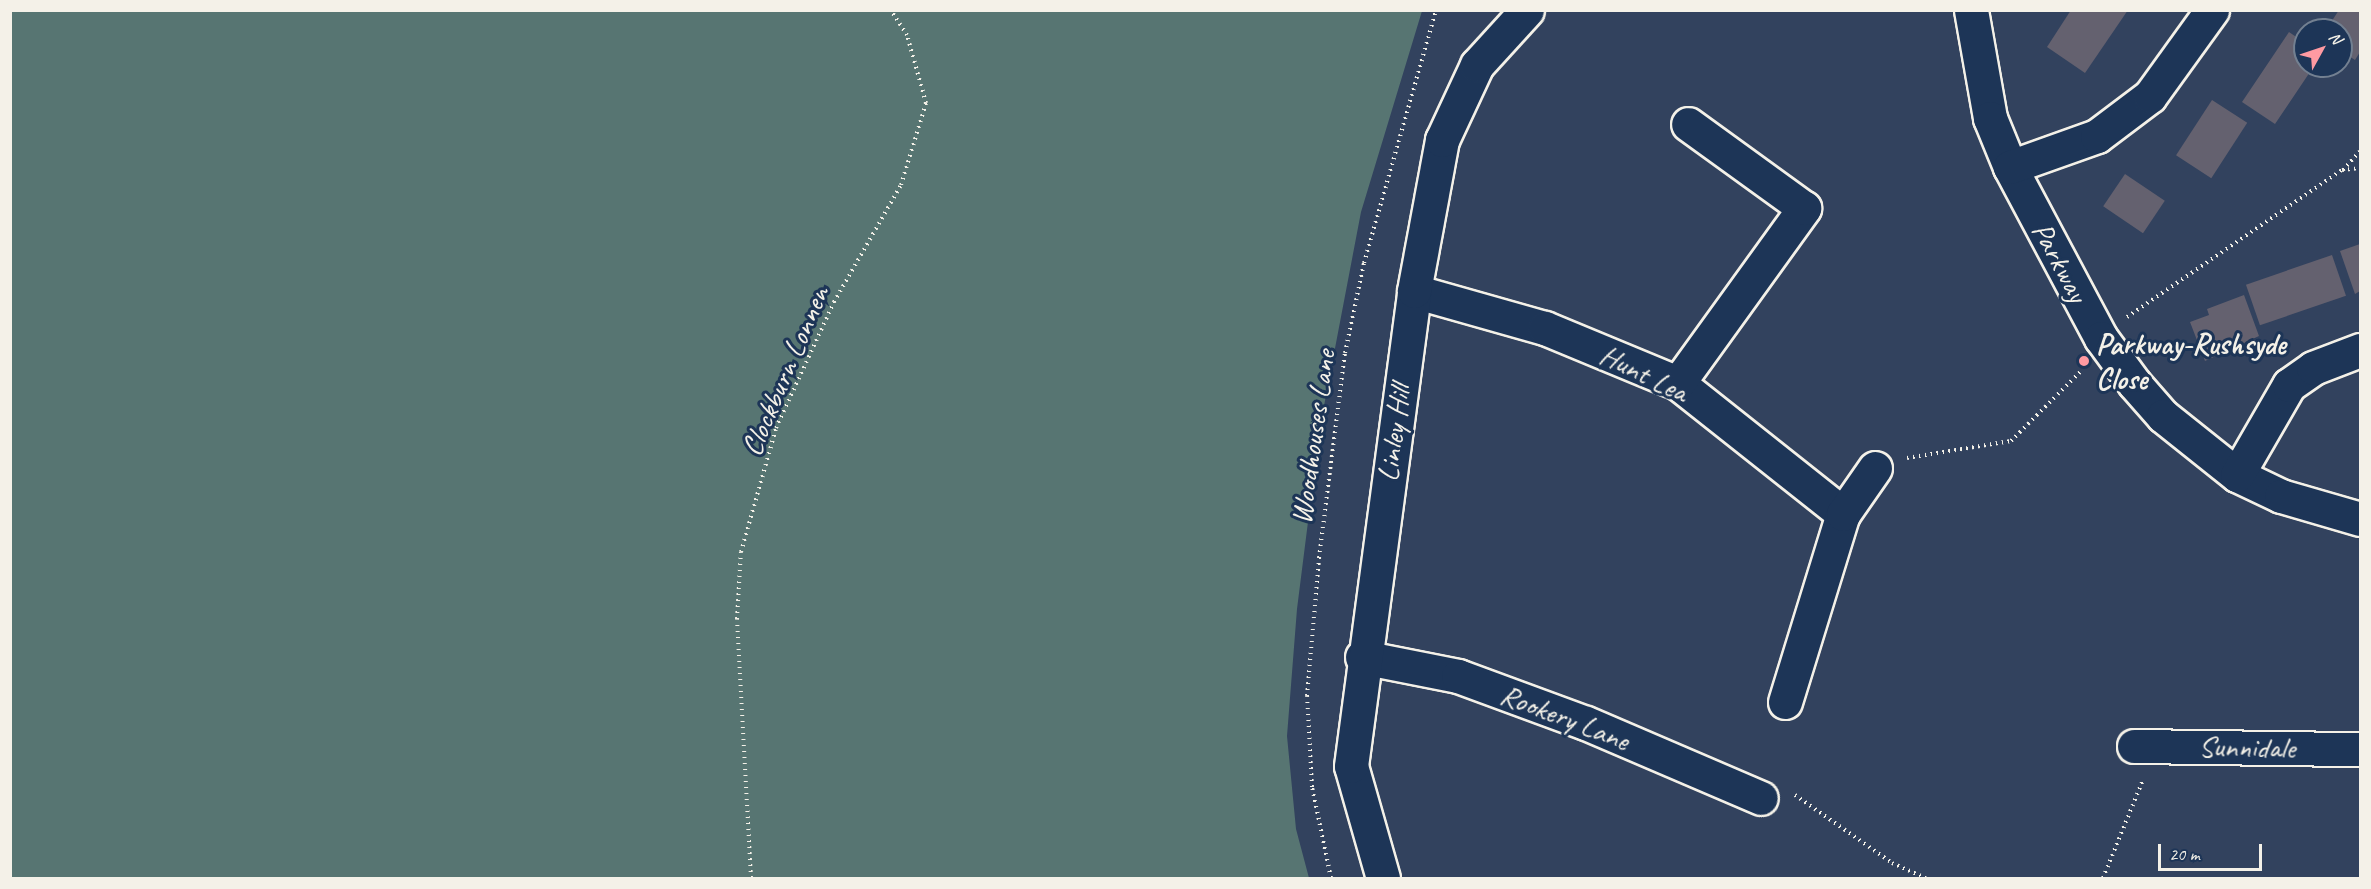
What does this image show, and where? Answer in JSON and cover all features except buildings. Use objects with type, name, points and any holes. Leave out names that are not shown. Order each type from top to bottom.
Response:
[{"type":"street","name":"Linley Hill","points":[[1383,879],[1351,766],[1362,657],[1414,291],[1442,140],[1477,65],[1527,10]]},
{"type":"street","name":"Parkway","points":[[1971,10],[1990,118],[2010,167],[2104,342],[2163,416],[2237,474],[2281,496],[2361,519]]},
{"type":"street","points":[[2010,167],[2097,136],[2150,96],[2212,10]]},
{"type":"street","points":[[1678,383],[1804,208],[1688,124]]},
{"type":"street","name":"Hunt Lea","points":[[1414,291],[1545,328],[1678,383],[1843,513]]},
{"type":"street","points":[[2237,474],[2289,385],[2313,368],[2361,350]]},
{"type":"street","points":[[1785,702],[1843,513],[1875,468]]},
{"type":"street","name":"Rookery Lane","points":[[1362,657],[1458,676],[1586,723],[1761,798]]},
{"type":"street","name":"Sunnidale","points":[[2145,746],[2361,749]]},
{"type":"path","name":"Clockburn Lonnen","points":[[752,879],[737,620],[741,552],[776,428],[834,302],[901,185],[926,103],[907,35],[891,10]]},
{"type":"path","name":"Woodhouses Lane","points":[[1331,879],[1312,788],[1307,696],[1319,558],[1344,353],[1364,263],[1436,10]]},
{"type":"path","points":[[1875,468],[1918,454],[2011,441],[2104,342],[2342,170],[2361,151]]},
{"type":"path","points":[[2342,170],[2361,168]]},
{"type":"path","points":[[2103,879],[2145,746]]},
{"type":"path","points":[[1761,798],[1772,780],[1892,863],[1926,879]]},
{"type":"green space","points":[[10,11],[1422,11],[1361,212],[1320,427],[1297,609],[1287,736],[1296,829],[1309,878],[11,878]]},
{"type":"place","name":"Parkway-Rushsyde Close","points":[[2084,361]]}]
